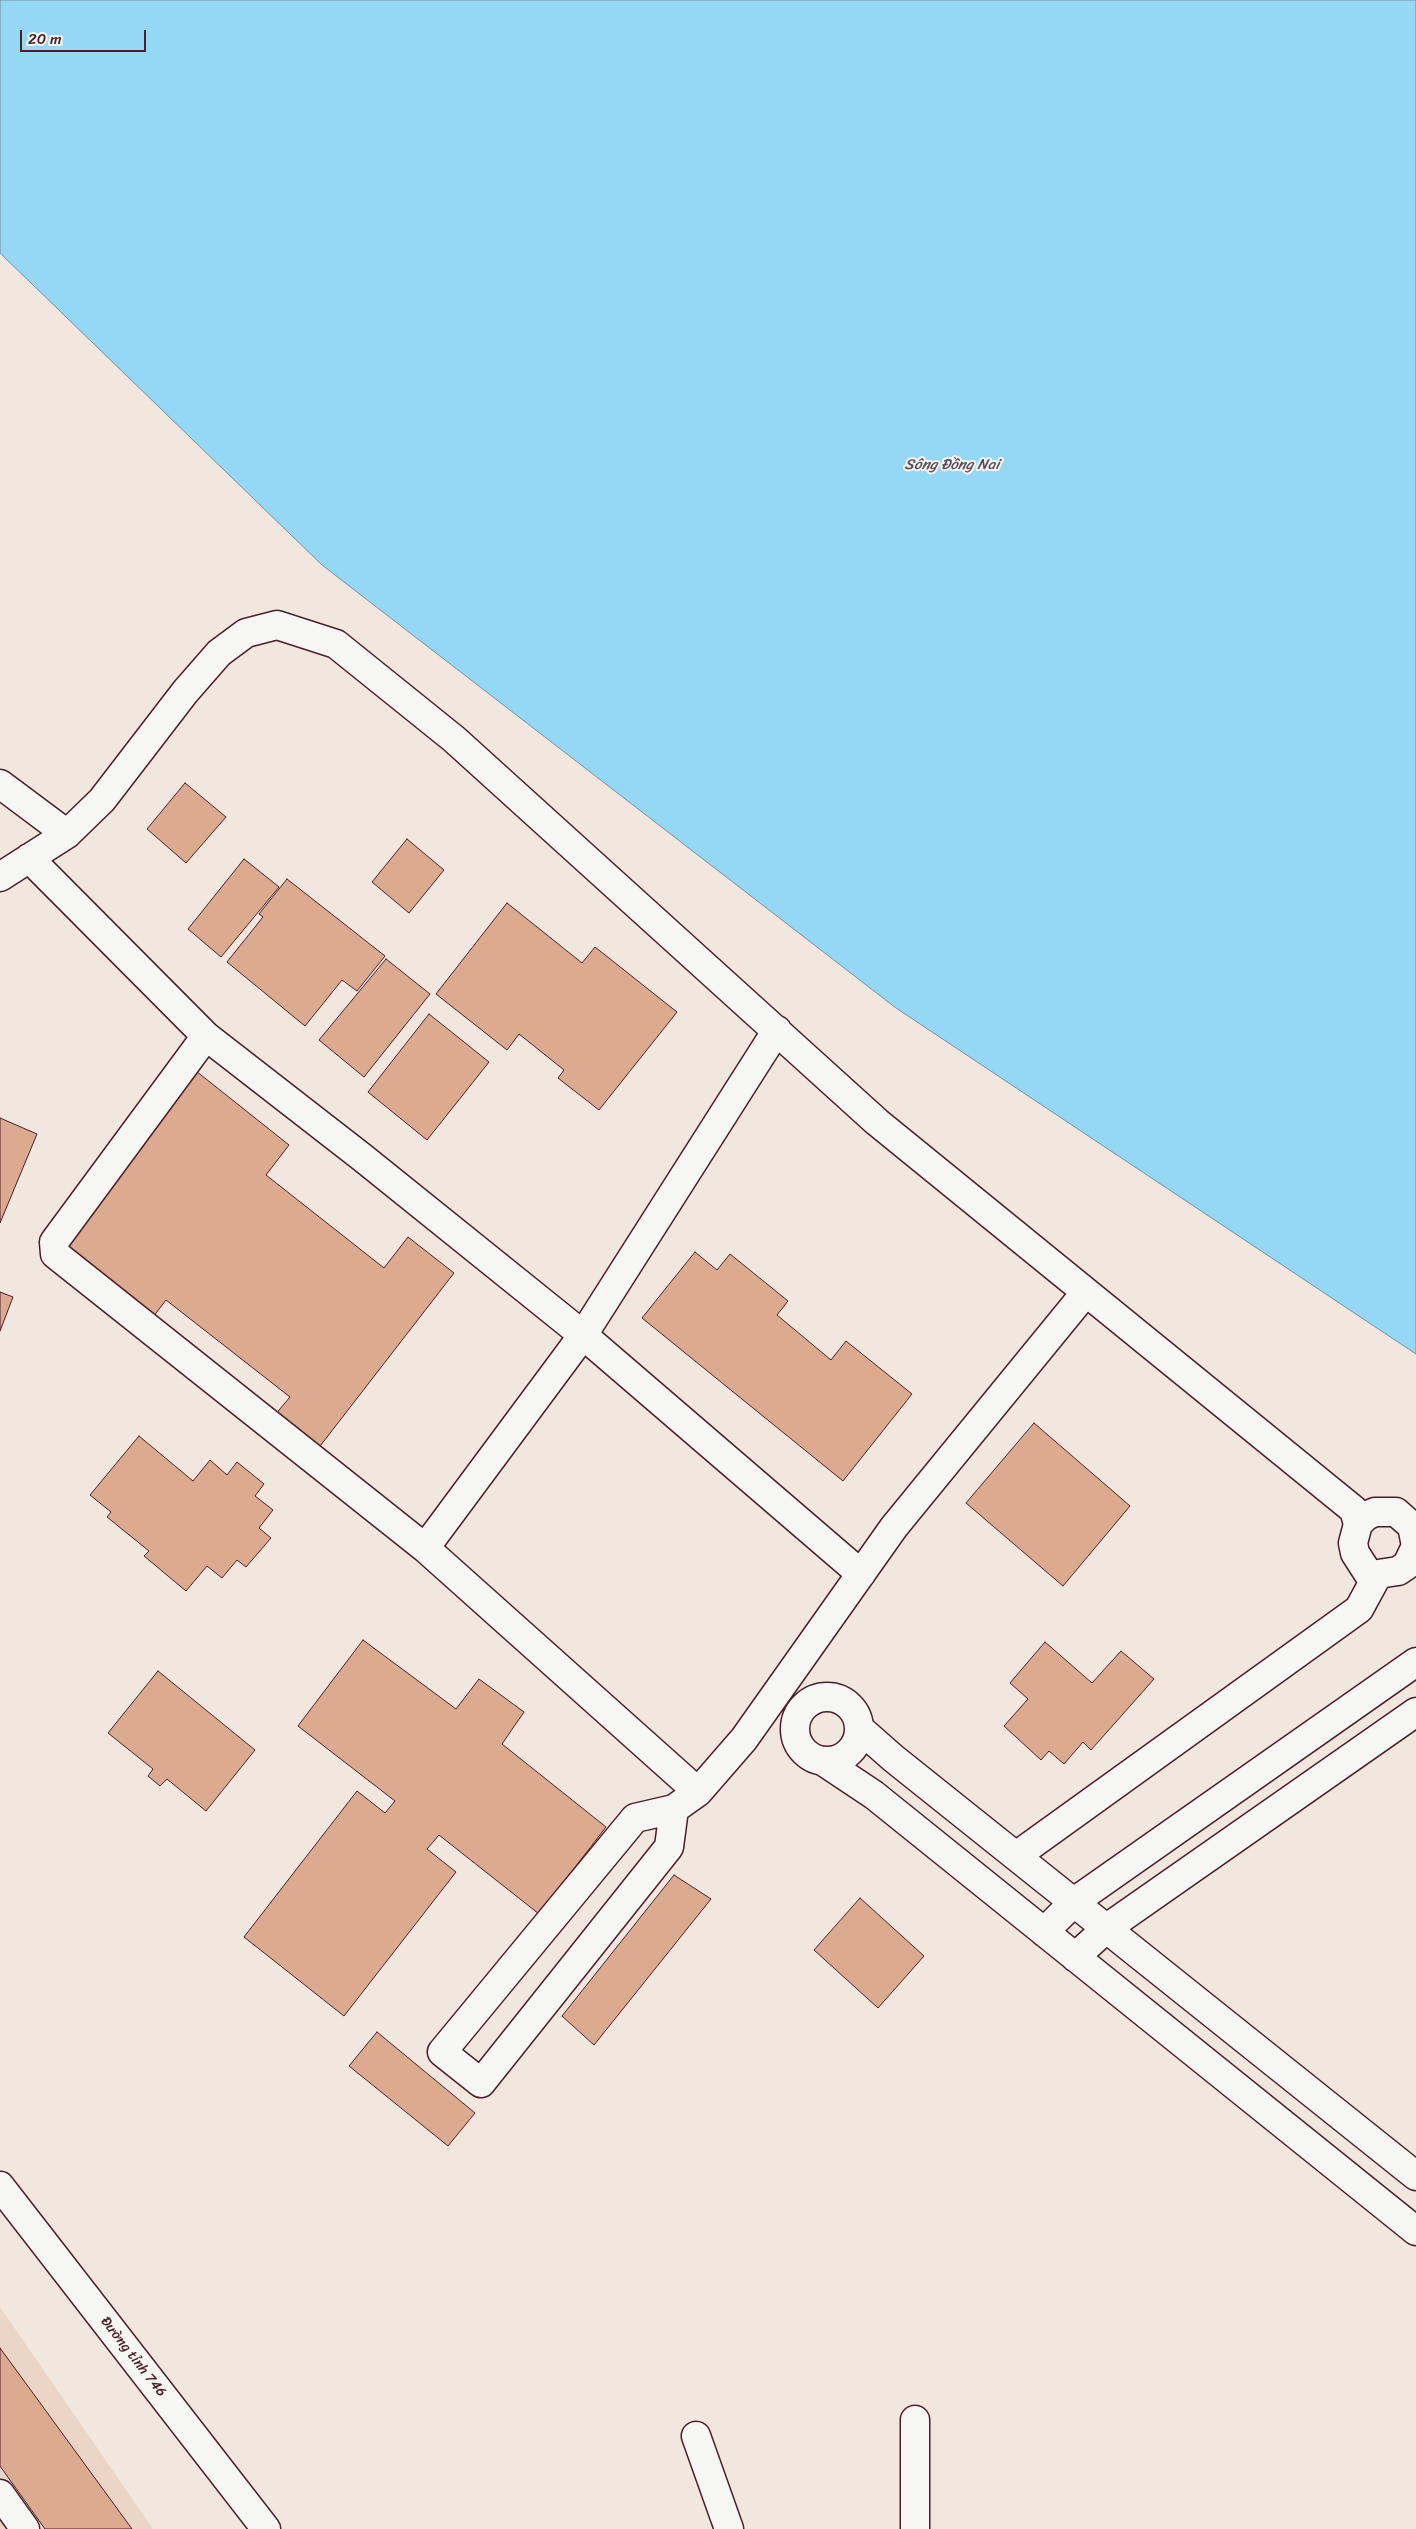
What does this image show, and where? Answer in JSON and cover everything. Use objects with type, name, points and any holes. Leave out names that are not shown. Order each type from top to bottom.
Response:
[{"type":"street","points":[[0,878],[67,834],[102,800],[186,692],[219,653],[246,633],[277,625],[304,632],[336,644],[454,739],[877,1122],[1354,1510],[1358,1524],[1353,1543],[1355,1553],[1373,1581]]},
{"type":"street","points":[[0,784],[67,834]]},
{"type":"street","points":[[29,858],[206,1036],[363,1158],[583,1335],[860,1574]]},
{"type":"street","points":[[425,1548],[583,1335],[777,1030]]},
{"type":"street","points":[[206,1036],[54,1242],[56,1254],[425,1548],[698,1792]]},
{"type":"street","points":[[674,1809],[669,1847],[482,2083],[442,2052],[636,1818],[674,1809],[698,1792],[744,1739],[894,1526],[1086,1292]]},
{"type":"street","points":[[1016,1856],[1359,1609],[1378,1574],[1398,1570],[1406,1565],[1413,1556],[1416,1546],[1412,1526],[1396,1512],[1375,1512],[1358,1524]]},
{"type":"street","points":[[1044,1932],[1074,1902],[1416,1662]]},
{"type":"street","points":[[1416,2176],[859,1728],[853,1710],[839,1699],[821,1696],[804,1705],[799,1712],[794,1730],[800,1747],[806,1754],[823,1761],[874,1795],[1416,2232]]},
{"type":"street","points":[[774,1698],[799,1712]]},
{"type":"street","points":[[1075,1956],[1106,1928],[1416,1712]]},
{"type":"street","points":[[823,1761],[841,1758],[849,1753],[854,1746],[859,1728]]},
{"type":"street","name":"Đường tỉnh 746","points":[[0,2186],[266,2529]]},
{"type":"street","points":[[915,2420],[915,2529]]},
{"type":"street","points":[[696,2436],[730,2529]]},
{"type":"street","points":[[0,2494],[25,2529]]},
{"type":"shaded area","points":[[0,2307],[153,2529],[0,2529]]},
{"type":"water","name":"Sông Đồng Nai","points":[[0,0],[1416,0],[1416,1354],[896,1008],[322,565],[0,253]]},
{"type":"building","points":[[185,783],[226,817],[186,863],[147,829]]},
{"type":"building","points":[[407,839],[444,870],[409,913],[372,882]]},
{"type":"building","points":[[244,859],[279,887],[221,957],[188,929]]},
{"type":"building","points":[[287,879],[385,956],[357,991],[342,980],[305,1026],[227,962],[263,917],[259,914]]},
{"type":"building","points":[[507,903],[582,963],[595,947],[677,1012],[599,1110],[558,1078],[564,1070],[519,1034],[507,1050],[436,994]]},
{"type":"building","points":[[386,959],[430,994],[364,1077],[319,1040]]},
{"type":"building","points":[[429,1014],[489,1062],[427,1140],[368,1092]]},
{"type":"building","points":[[196,1071],[289,1145],[266,1175],[384,1268],[408,1237],[454,1273],[317,1450],[274,1416],[290,1397],[166,1300],[153,1317],[61,1246]]},
{"type":"building","points":[[0,1118],[37,1134],[0,1223]]},
{"type":"building","points":[[695,1252],[717,1270],[730,1254],[788,1301],[777,1315],[831,1360],[846,1341],[912,1394],[843,1481],[642,1318]]},
{"type":"building","points":[[0,1292],[13,1297],[0,1331]]},
{"type":"building","points":[[1034,1423],[1130,1506],[1063,1586],[966,1503]]},
{"type":"building","points":[[139,1436],[193,1481],[210,1460],[227,1475],[237,1462],[264,1484],[255,1496],[273,1510],[259,1528],[271,1538],[246,1567],[237,1560],[222,1578],[207,1566],[186,1591],[144,1556],[149,1551],[107,1517],[111,1512],[90,1495]]},
{"type":"building","points":[[363,1640],[456,1709],[479,1679],[524,1712],[502,1744],[606,1827],[539,1914],[439,1835],[427,1849],[456,1872],[344,2016],[244,1937],[357,1791],[385,1813],[395,1801],[298,1726]]},
{"type":"building","points":[[1045,1642],[1092,1683],[1121,1651],[1154,1679],[1091,1750],[1083,1742],[1064,1764],[1049,1751],[1041,1760],[1004,1726],[1028,1699],[1010,1683]]},
{"type":"building","points":[[158,1671],[255,1750],[206,1811],[167,1779],[160,1786],[148,1776],[153,1769],[108,1733]]},
{"type":"building","points":[[674,1875],[711,1899],[594,2045],[562,2016]]},
{"type":"building","points":[[860,1898],[924,1956],[878,2008],[814,1950]]},
{"type":"building","points":[[377,2032],[475,2113],[448,2146],[349,2066]]},
{"type":"building","points":[[0,2348],[132,2529],[45,2529],[0,2466]]}]
